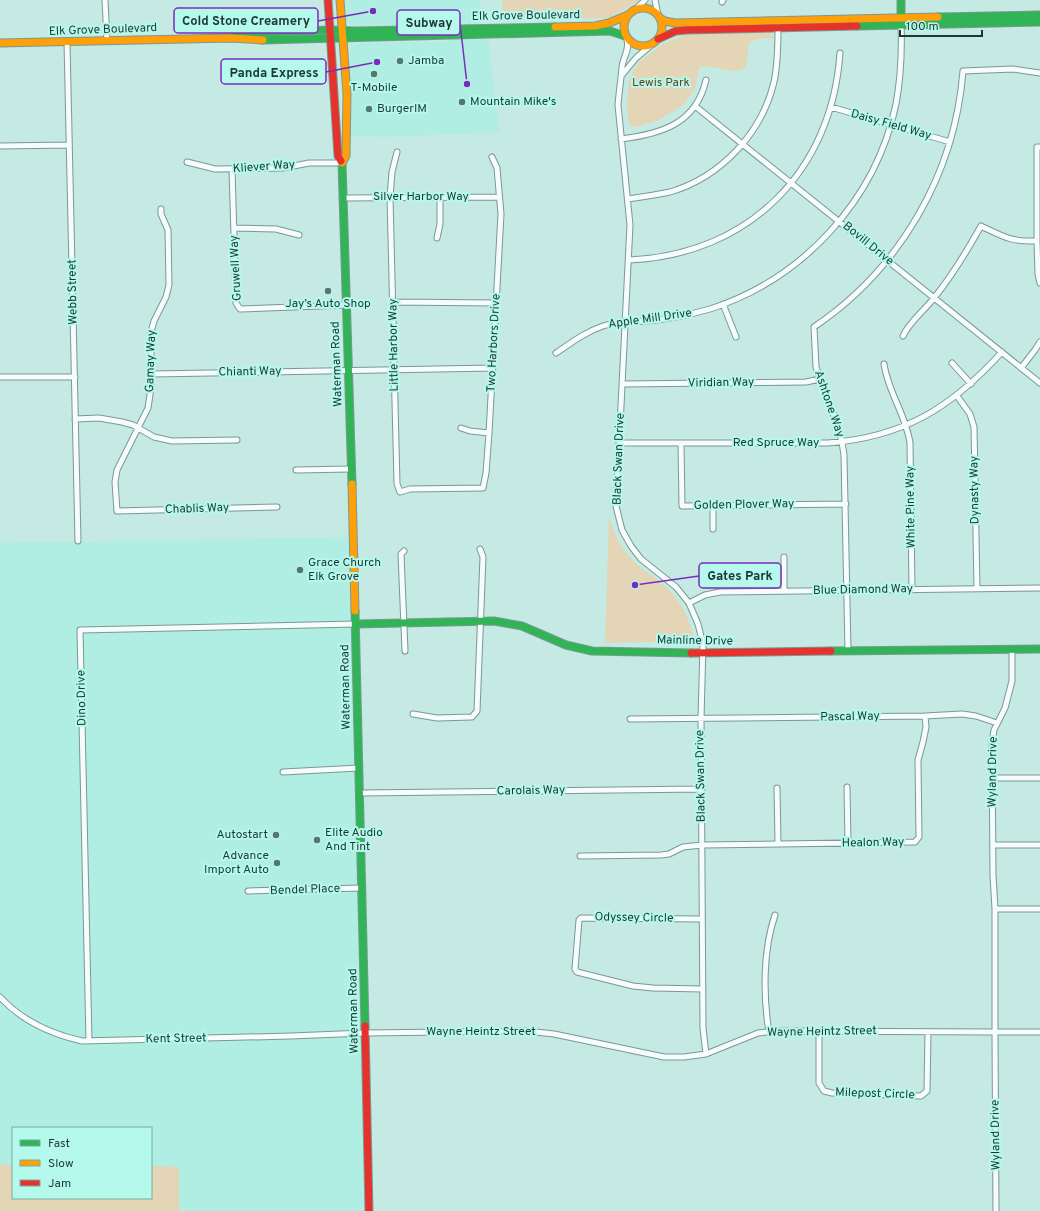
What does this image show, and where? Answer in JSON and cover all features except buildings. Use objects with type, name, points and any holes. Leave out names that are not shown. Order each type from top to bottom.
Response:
[{"type":"main road","name":"Waterman Road","points":[[328,0],[338,156],[342,163],[356,624],[369,1211]]},
{"type":"main road","name":"Waterman Road","points":[[340,0],[347,94],[346,156],[342,163]]},
{"type":"main road","points":[[901,0],[901,21]]},
{"type":"main road","points":[[659,16],[662,26],[662,33],[650,46],[636,45],[626,38],[623,27],[624,20],[636,9],[641,8],[648,8],[659,16],[665,21],[675,23],[901,21],[1040,22]]},
{"type":"main road","name":"Elk Grove Boulevard","points":[[230,38],[244,33],[330,30],[595,26],[608,24],[628,15]]},
{"type":"main road","points":[[658,39],[676,31],[687,30],[1040,15]]},
{"type":"main road","name":"Elk Grove Boulevard","points":[[0,43],[230,38],[256,40],[610,31],[616,32],[626,38]]},
{"type":"main road","name":"Mainline Drive","points":[[356,624],[481,620],[507,622],[522,626],[566,645],[592,651],[704,653],[1040,649]]},
{"type":"street","points":[[105,0],[106,41]]},
{"type":"street","points":[[636,9],[645,0]]},
{"type":"street","points":[[655,0],[659,16]]},
{"type":"street","name":"Apple Mill Drive","points":[[556,353],[584,334],[596,328],[626,322],[696,313],[724,304],[748,294],[780,275],[809,253],[839,222],[853,204],[872,172],[883,145],[891,124],[896,104],[901,69],[901,21]]},
{"type":"street","points":[[628,198],[660,194],[691,184],[706,176],[732,156],[743,144],[761,117],[771,92],[777,65],[778,27]]},
{"type":"street","name":"Black Swan Drive","points":[[626,38],[628,49],[622,66],[618,105],[630,225],[616,506],[622,530],[631,546],[638,555],[676,586],[689,603],[701,634],[704,653],[701,719],[703,1028],[706,1054]]},
{"type":"street","name":"Webb Street","points":[[67,42],[78,542]]},
{"type":"street","name":"Black Swan Drive","points":[[622,75],[636,58],[650,46]]},
{"type":"street","points":[[629,260],[661,257],[679,253],[721,238],[764,210],[791,183],[812,152],[831,107],[837,83],[840,52]]},
{"type":"street","points":[[888,260],[901,243],[924,205],[940,170],[950,142],[959,103],[963,71],[1013,69],[1040,73]]},
{"type":"street","points":[[621,139],[641,137],[662,131],[680,120],[695,106],[702,94],[706,80]]},
{"type":"street","name":"Bovill Drive","points":[[695,106],[1040,383]]},
{"type":"street","name":"Daisy Field Way","points":[[831,107],[950,142]]},
{"type":"street","points":[[0,146],[70,145]]},
{"type":"street","points":[[1040,147],[1037,147],[1037,241],[1038,274],[1040,283]]},
{"type":"street","name":"Little Harbor Way","points":[[397,152],[392,172],[390,197],[397,484],[400,492],[410,489],[482,488]]},
{"type":"street","name":"Two Harbors Drive","points":[[482,488],[486,473],[489,433],[501,214],[497,168],[492,157]]},
{"type":"street","name":"Kliever Way","points":[[187,162],[215,169],[283,168],[309,163],[342,163]]},
{"type":"street","name":"Gruwell Way","points":[[232,169],[236,303],[240,309],[346,305]]},
{"type":"street","points":[[437,238],[440,224],[440,197]]},
{"type":"street","name":"Silver Harbor Way","points":[[342,198],[499,197]]},
{"type":"street","name":"Gamay Way","points":[[117,511],[117,470],[121,459],[138,429],[150,402],[151,332],[154,321],[168,291],[170,279],[168,230],[161,209]]},
{"type":"street","points":[[902,336],[906,328],[934,298],[960,263],[981,226],[1008,239],[1022,242],[1037,241]]},
{"type":"street","points":[[234,228],[276,229],[299,235]]},
{"type":"street","name":"Ashtone Way","points":[[848,652],[845,466],[842,442],[836,421],[820,379],[815,355],[814,327],[854,296],[888,260]]},
{"type":"street","points":[[393,302],[496,302]]},
{"type":"street","points":[[724,304],[736,337]]},
{"type":"street","points":[[1021,368],[1036,350],[1040,342]]},
{"type":"street","name":"Red Spruce Way","points":[[619,443],[828,443],[879,435],[906,426],[934,412],[971,384],[1002,352]]},
{"type":"street","points":[[952,363],[971,384]]},
{"type":"street","name":"White Pine Way","points":[[884,364],[886,376],[906,426],[910,443],[912,590]]},
{"type":"street","name":"Chianti Way","points":[[151,374],[493,368]]},
{"type":"street","points":[[0,377],[75,377]]},
{"type":"street","name":"Viridian Way","points":[[622,384],[806,382],[820,379]]},
{"type":"street","name":"Dynasty Way","points":[[957,396],[970,414],[974,427],[977,589]]},
{"type":"street","points":[[75,419],[111,419],[128,424],[154,437],[172,441],[237,440]]},
{"type":"street","points":[[461,428],[470,431],[489,433]]},
{"type":"street","name":"Golden Plover Way","points":[[681,444],[682,506],[846,504]]},
{"type":"street","points":[[296,470],[351,469]]},
{"type":"street","points":[[712,506],[713,528]]},
{"type":"street","name":"Chablis Way","points":[[117,511],[277,507]]},
{"type":"street","points":[[413,714],[437,718],[472,717],[477,711],[483,557],[480,549]]},
{"type":"street","points":[[404,551],[401,554],[405,651]]},
{"type":"street","points":[[784,558],[784,591]]},
{"type":"street","name":"Blue Diamond Way","points":[[689,603],[713,592],[1040,588]]},
{"type":"street","name":"Dino Drive","points":[[89,1041],[80,630],[356,624]]},
{"type":"street","name":"Wyland Drive","points":[[995,909],[993,875],[992,744],[994,730],[1004,708],[1012,681],[1012,650]]},
{"type":"street","name":"Pascal Way","points":[[630,719],[925,716],[962,714],[976,716],[997,723]]},
{"type":"street","name":"Healon Way","points":[[580,856],[661,855],[669,854],[684,847],[702,845],[915,842],[919,837],[918,760],[926,727],[925,716]]},
{"type":"street","points":[[282,772],[359,768]]},
{"type":"street","points":[[992,778],[1040,778]]},
{"type":"street","points":[[847,787],[848,844]]},
{"type":"street","points":[[777,788],[778,844]]},
{"type":"street","name":"Carolais Way","points":[[360,793],[702,789]]},
{"type":"street","points":[[993,845],[1040,845]]},
{"type":"street","name":"Bendel Place","points":[[248,892],[362,888]]},
{"type":"street","points":[[995,1032],[995,909],[1040,909]]},
{"type":"street","points":[[769,1032],[766,1013],[767,947],[770,929],[775,916]]},
{"type":"street","name":"Odyssey Circle","points":[[702,919],[581,918],[579,920],[575,969],[577,972],[633,986],[703,989]]},
{"type":"street","name":"Kent Street","points":[[0,997],[15,1011],[42,1028],[66,1037],[89,1041],[365,1033]]},
{"type":"street","name":"Wayne Heintz Street","points":[[365,1033],[526,1031],[554,1034],[664,1057],[684,1057],[706,1054],[758,1033],[769,1032],[1040,1032]]},
{"type":"street","name":"Milepost Circle","points":[[819,1031],[819,1083],[824,1091],[832,1093],[921,1096],[927,1091],[928,1032]]},
{"type":"street","name":"Wyland Drive","points":[[995,1032],[996,1211]]},
{"type":"shaded area","points":[[345,0],[479,0],[483,25],[354,26],[349,24],[346,20]]},
{"type":"shaded area","points":[[488,37],[499,132],[387,137],[350,136],[352,96],[350,49],[352,46],[362,43],[443,42],[457,38]]},
{"type":"shaded area","points":[[354,537],[369,1211],[179,1211],[179,1167],[152,1166],[152,1127],[12,1127],[12,1165],[0,1165],[0,543]]},
{"type":"green space","points":[[502,0],[639,0],[638,2],[609,18],[505,20]]},
{"type":"green space","name":"Lewis Park","points":[[770,31],[774,38],[763,38],[749,42],[746,67],[738,71],[734,71],[710,67],[699,67],[695,89],[683,105],[659,120],[636,127],[629,125],[627,105],[629,80],[638,63],[663,44],[684,35]]},
{"type":"green space","points":[[609,518],[616,537],[627,554],[640,567],[667,588],[681,606],[693,634],[693,640],[690,644],[677,644],[672,642],[605,643]]},
{"type":"green space","points":[[0,1165],[12,1165],[12,1199],[152,1199],[152,1166],[179,1167],[179,1211],[0,1211]]},
{"type":"traffic: fast","points":[[901,0],[901,18]]},
{"type":"traffic: fast","points":[[938,17],[1040,15]]},
{"type":"traffic: fast","points":[[857,26],[1040,22]]},
{"type":"traffic: fast","points":[[231,38],[244,33],[330,30],[355,31],[555,27]]},
{"type":"traffic: fast","points":[[263,40],[610,31],[625,36]]},
{"type":"traffic: fast","points":[[341,161],[352,484]]},
{"type":"traffic: fast","points":[[355,611],[365,1026]]},
{"type":"traffic: fast","points":[[356,624],[494,621],[522,626],[566,645],[592,651],[691,653]]},
{"type":"traffic: fast","points":[[831,651],[1040,649]]},
{"type":"traffic: slow","points":[[340,0],[347,94],[346,156],[342,163]]},
{"type":"traffic: slow","points":[[639,8],[647,8],[657,13],[661,20],[662,27],[661,34],[657,41],[647,46],[639,46],[629,41],[627,38],[624,31],[624,23],[629,13],[632,11],[639,8]]},
{"type":"traffic: slow","points":[[555,27],[595,26],[609,23],[628,15]]},
{"type":"traffic: slow","points":[[660,18],[665,21],[675,23],[938,17]]},
{"type":"traffic: slow","points":[[0,43],[231,38],[263,40]]},
{"type":"traffic: slow","points":[[352,484],[355,611]]},
{"type":"traffic: jam","points":[[328,0],[338,156],[341,161]]},
{"type":"traffic: jam","points":[[658,39],[676,31],[687,30],[857,26]]},
{"type":"traffic: jam","points":[[691,653],[831,651]]},
{"type":"traffic: jam","points":[[365,1026],[369,1211]]},
{"type":"place","name":"Cold Stone Creamery","points":[[373,11]]},
{"type":"place","name":"Jamba","points":[[400,61]]},
{"type":"place","name":"Panda Express","points":[[377,62]]},
{"type":"place","name":"T-Mobile","points":[[374,74]]},
{"type":"place","name":"Subway","points":[[467,84]]},
{"type":"place","name":"Mountain Mike's","points":[[462,102]]},
{"type":"place","name":"BurgerIM","points":[[369,109]]},
{"type":"place","name":"Jay’s Auto Shop","points":[[328,291]]},
{"type":"place","name":"Grace Church Elk Grove","points":[[300,570]]},
{"type":"place","name":"Gates Park","points":[[635,585]]},
{"type":"place","name":"Autostart","points":[[276,835]]},
{"type":"place","name":"Elite Audio And Tint","points":[[317,840]]},
{"type":"place","name":"Advance Import Auto","points":[[277,863]]}]
